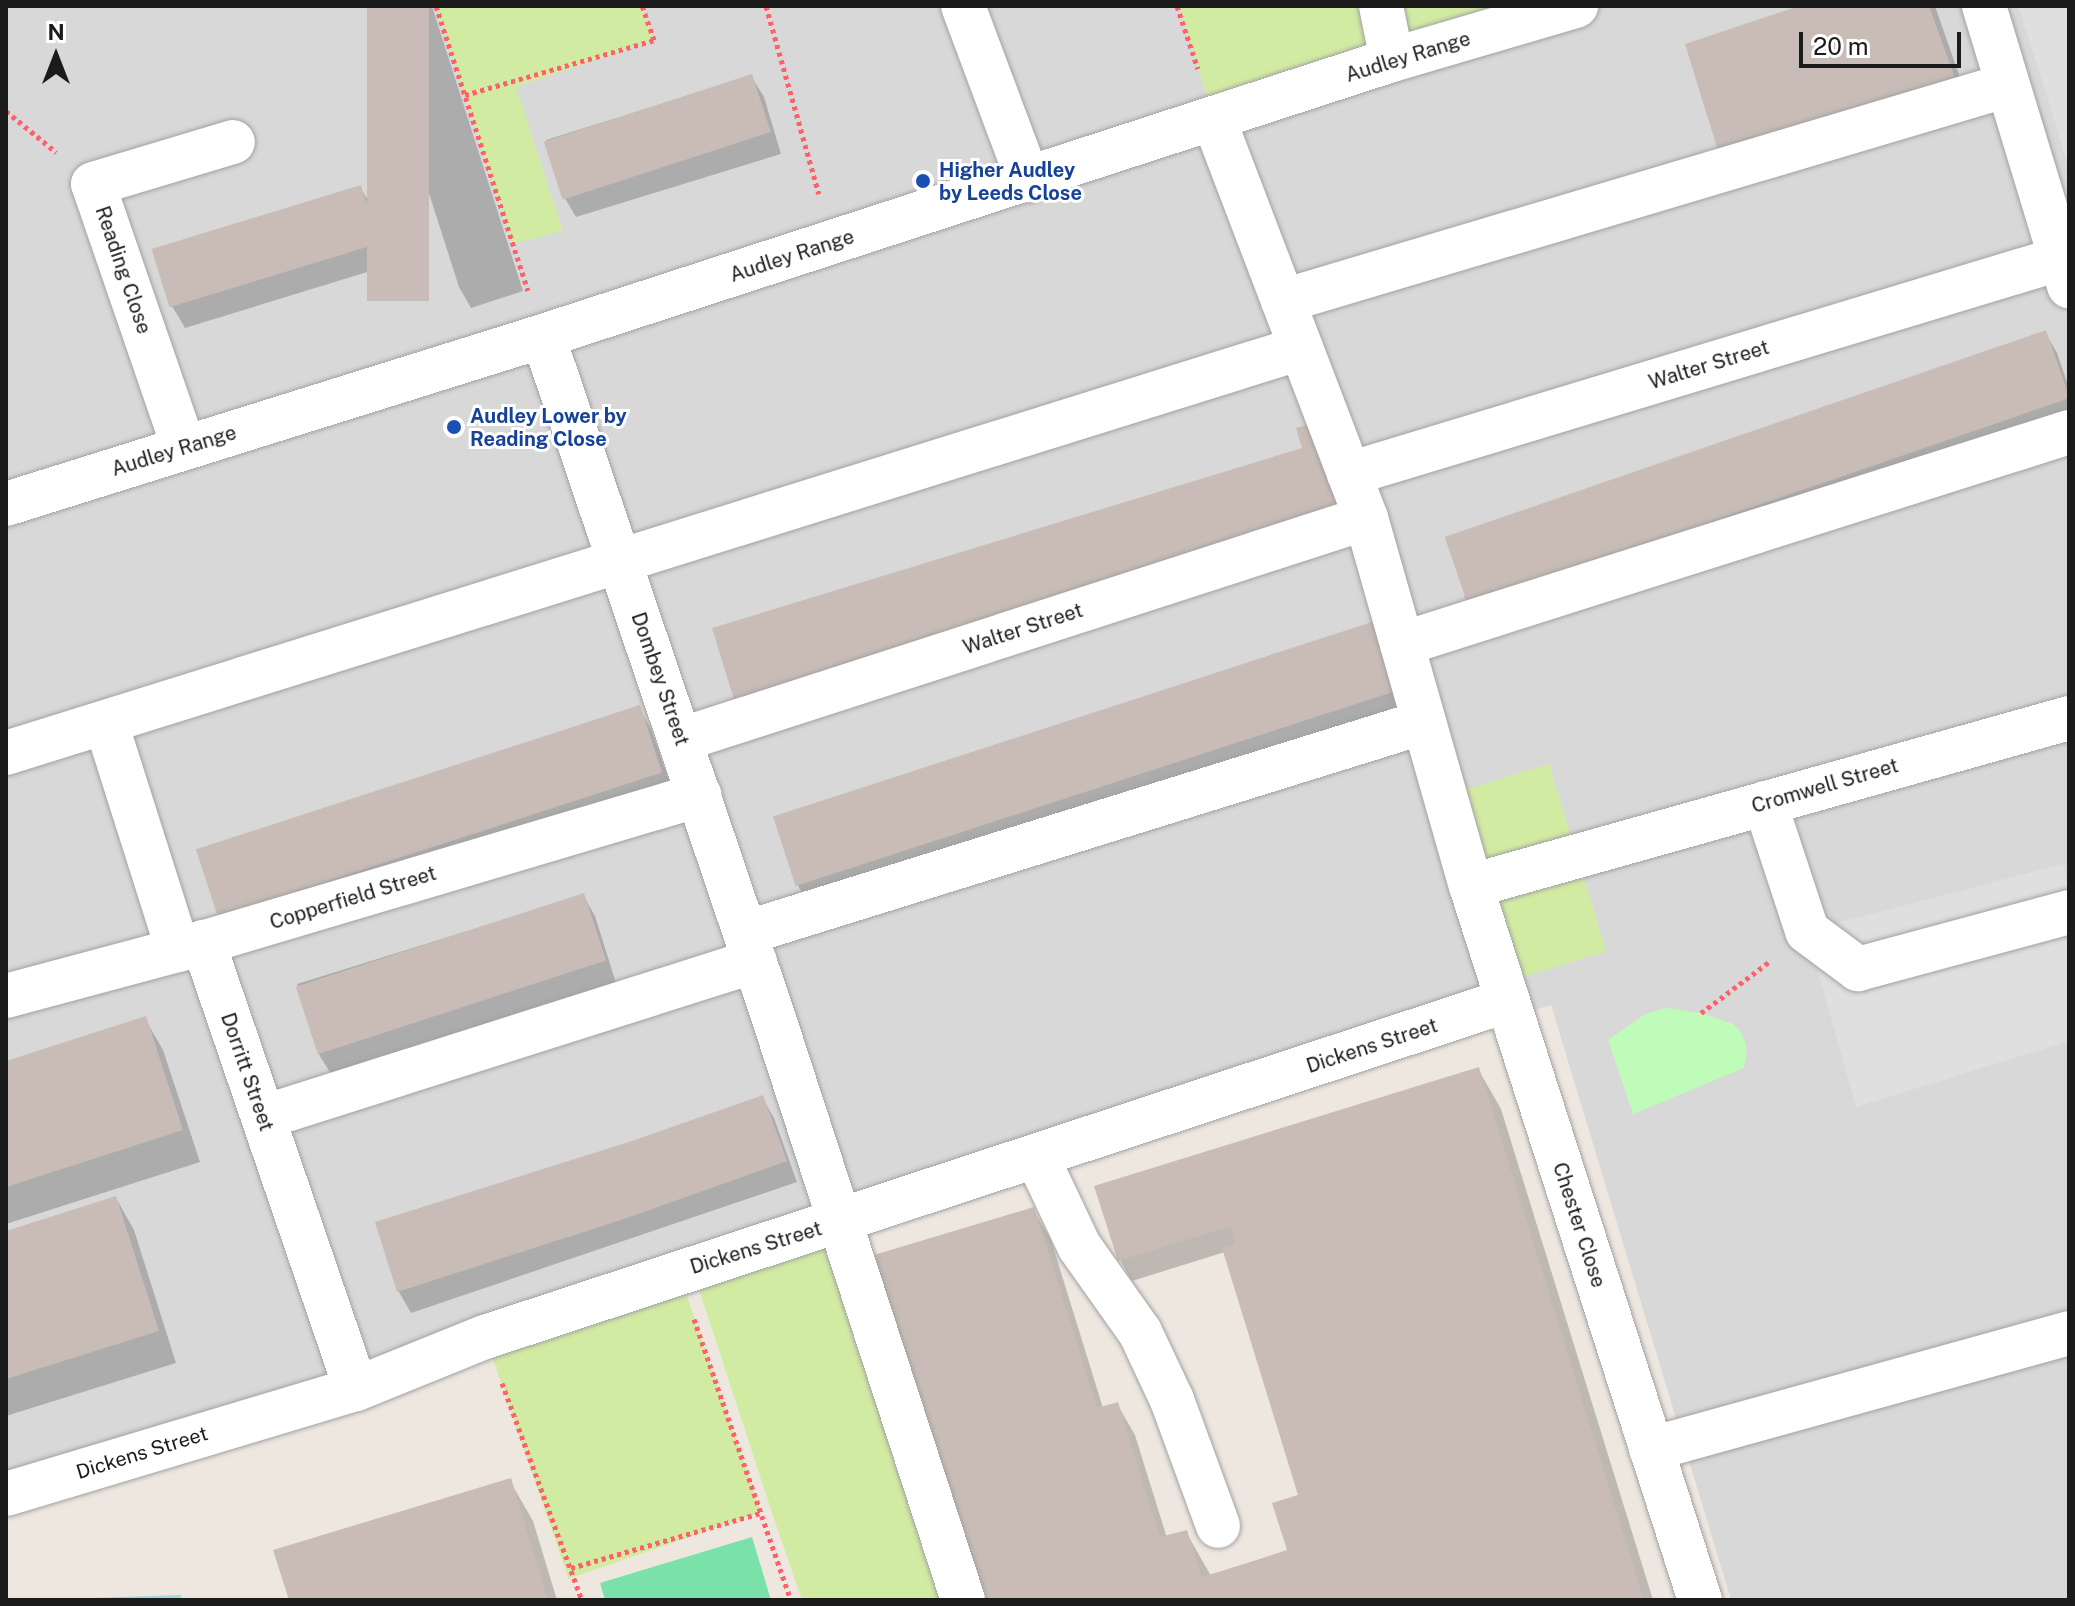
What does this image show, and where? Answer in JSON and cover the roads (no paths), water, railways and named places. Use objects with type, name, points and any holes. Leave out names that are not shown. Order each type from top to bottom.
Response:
[{"type":"street","points":[[963,6],[1028,180]]},
{"type":"street","points":[[1381,6],[1392,60]]},
{"type":"street","name":"Audley Range","points":[[6,504],[543,336],[1392,60],[1576,6]]},
{"type":"street","points":[[1984,6],[2066,267]]},
{"type":"street","points":[[1283,301],[2008,85]]},
{"type":"street","name":"Chester Close","points":[[1214,120],[1366,518],[1506,1001],[1700,1600]]},
{"type":"street","name":"Reading Close","points":[[184,448],[93,184],[233,142]]},
{"type":"street","name":"Walter Street","points":[[1349,474],[2066,267]]},
{"type":"street","name":"Dombey Street","points":[[543,336],[775,1022],[963,1600]]},
{"type":"street","points":[[6,753],[1301,348]]},
{"type":"street","points":[[1402,644],[2069,432]]},
{"type":"street","name":"Walter Street","points":[[680,740],[1366,518]]},
{"type":"street","name":"Cromwell Street","points":[[1471,886],[2069,718]]},
{"type":"street","points":[[264,1117],[750,947],[1424,722]]},
{"type":"street","name":"Dorritt Street","points":[[106,723],[190,946],[264,1117],[356,1389]]},
{"type":"street","name":"Copperfield Street","points":[[6,996],[190,946],[699,795]]},
{"type":"street","points":[[1765,803],[1807,931],[1858,969],[2069,912]]},
{"type":"street","name":"Dickens Street","points":[[6,1494],[356,1389],[485,1337],[1506,1001]]},
{"type":"street","points":[[1037,1157],[1079,1246],[1140,1332],[1178,1414],[1218,1526]]},
{"type":"street","points":[[1651,1449],[2069,1333]]},
{"type":"water","points":[[181,1595],[182,1600],[27,1600]]},
{"type":"place","name":"Higher Audley by Leeds Close","points":[[923,181]]},
{"type":"place","name":"Audley Lower by Reading Close","points":[[454,427]]}]
